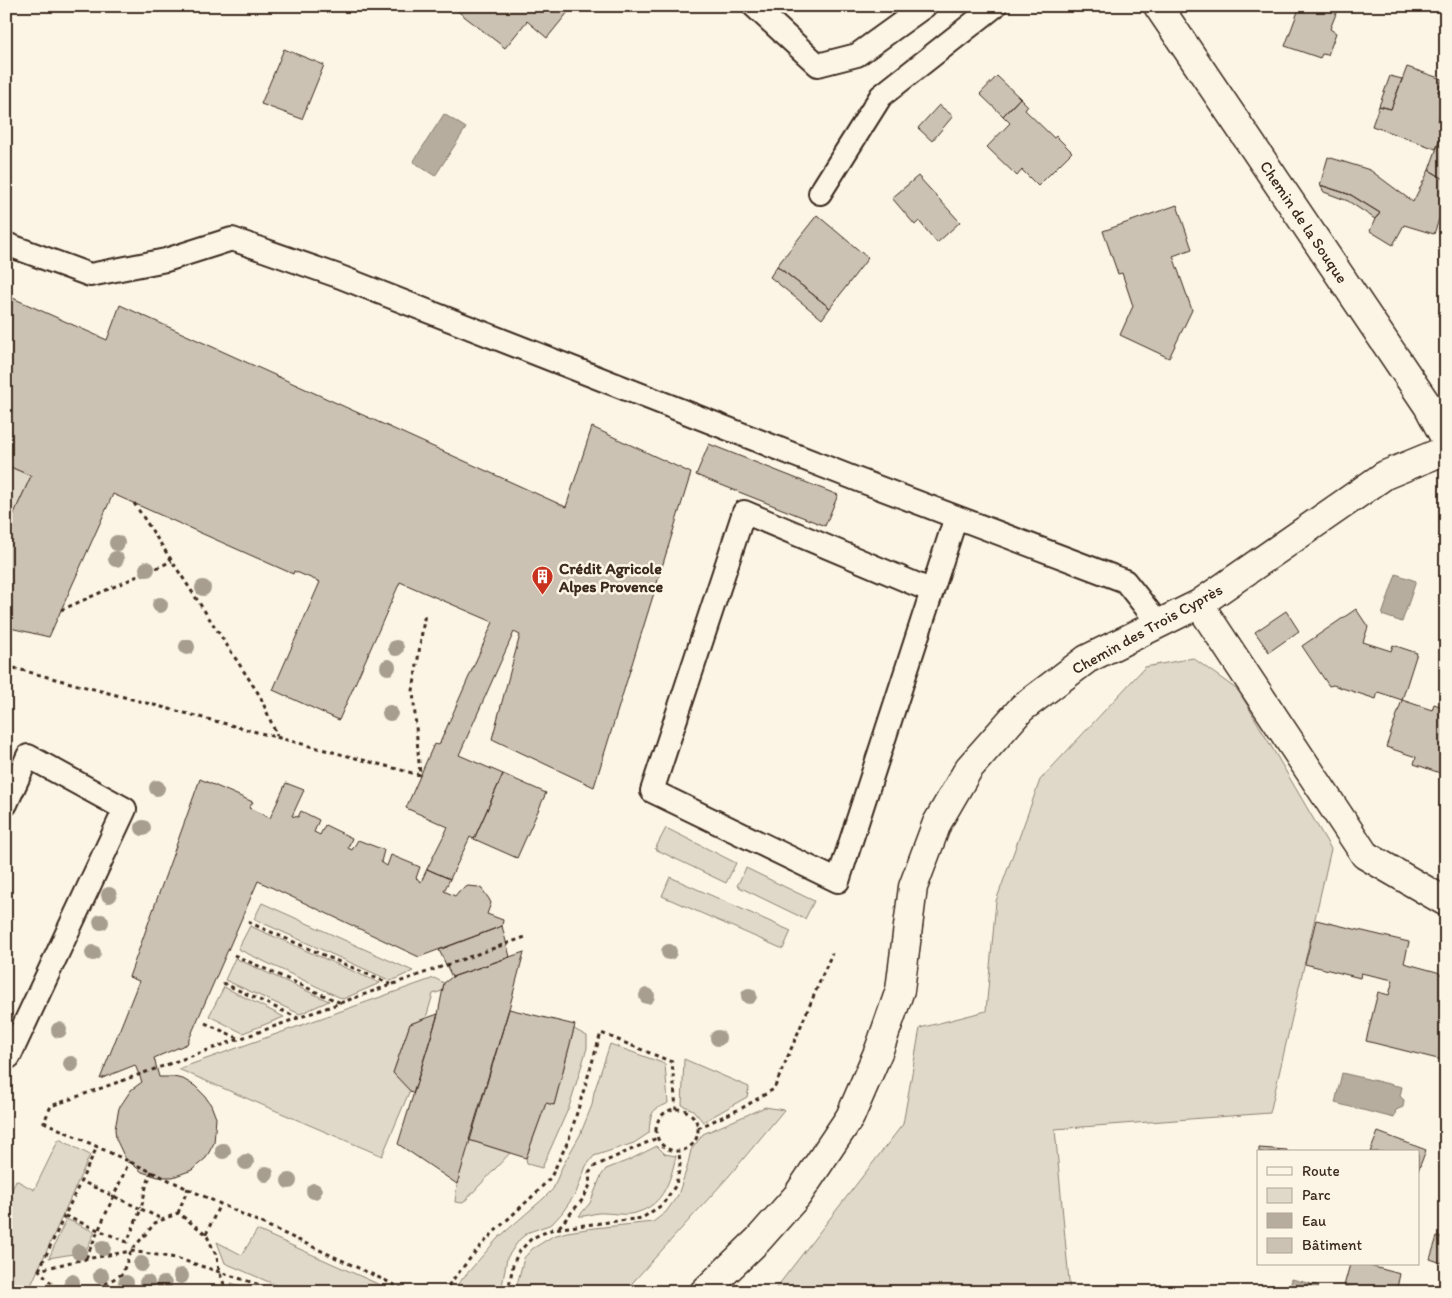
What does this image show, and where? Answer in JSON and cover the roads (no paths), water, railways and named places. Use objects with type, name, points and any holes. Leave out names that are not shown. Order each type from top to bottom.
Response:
[{"type":"street","name":"Chemin de la Souque","points":[[1158,6],[1428,406],[1446,440]]},
{"type":"street","name":"Chemin des Trois Cyprès","points":[[704,1292],[758,1240],[797,1196],[850,1117],[879,1050],[900,990],[913,887],[937,823],[970,768],[1022,708],[1087,658],[1199,604],[1385,475],[1446,450]]},
{"type":"street","points":[[1199,604],[1366,855],[1446,902]]},
{"type":"lane","points":[[754,6],[818,65],[857,55],[925,6]]},
{"type":"lane","points":[[820,193],[881,96],[995,6]]},
{"type":"lane","points":[[6,244],[90,275],[166,260],[232,239],[338,276],[1125,581],[1159,624]]},
{"type":"lane","points":[[932,591],[744,512],[652,791],[838,881],[956,517]]},
{"type":"lane","points":[[6,804],[28,756],[125,809],[9,1057],[6,1056]]},
{"type":"water","points":[[444,114],[466,128],[435,176],[413,162]]},
{"type":"water","points":[[1396,574],[1416,581],[1402,622],[1382,615]]},
{"type":"water","points":[[1342,1073],[1402,1087],[1400,1096],[1404,1100],[1403,1107],[1396,1110],[1394,1118],[1335,1103]]},
{"type":"water","points":[[1292,1279],[1319,1286],[1317,1292],[1289,1292]]},
{"type":"place","name":"Crédit Agricole Alpes Provence","points":[[543,596]]}]
